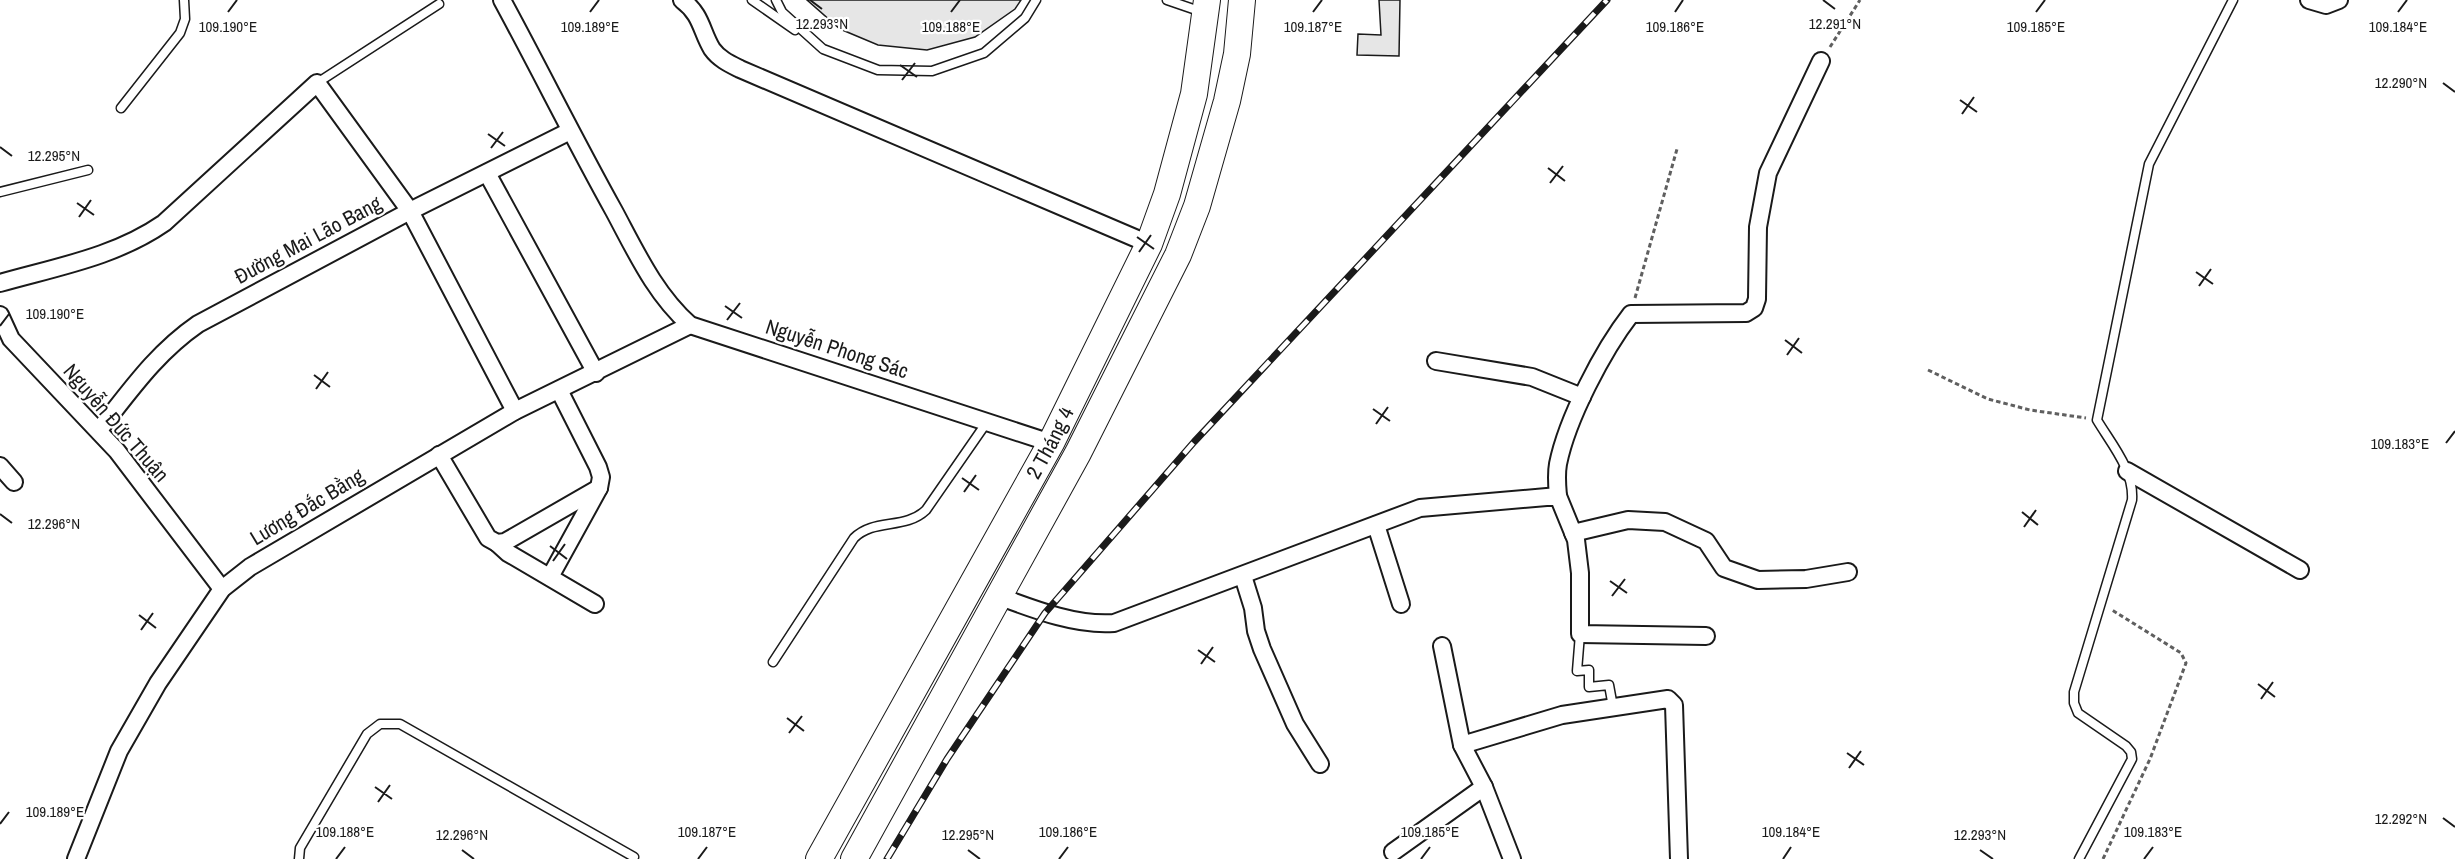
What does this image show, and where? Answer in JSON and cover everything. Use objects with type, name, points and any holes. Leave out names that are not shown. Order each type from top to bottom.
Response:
[{"type":"main road","name":"2 Tháng 4","points":[[819,859],[1051,443],[1149,244],[1182,145],[1194,94],[1206,6]]},
{"type":"main road","points":[[1206,6],[1241,10]]},
{"type":"main road","name":"2 Tháng 4","points":[[854,859],[1078,453],[1178,255],[1197,206],[1224,111],[1237,54],[1241,10]]},
{"type":"main road","points":[[1149,244],[1178,255]]},
{"type":"main road","points":[[1051,443],[1078,453]]},
{"type":"street","name":"Nguyễn Phong Sác","points":[[502,0],[570,131],[653,282],[676,312],[690,325],[1051,443]]},
{"type":"street","points":[[682,0],[696,13],[713,51],[724,61],[1149,244]]},
{"type":"street","points":[[2309,0],[2326,5],[2339,0]]},
{"type":"street","points":[[1706,636],[1580,634],[1579,556],[1573,533],[1558,496],[1558,464],[1582,396],[1616,333],[1631,314],[1746,313],[1754,308],[1757,299],[1758,227],[1768,173],[1821,61]]},
{"type":"street","points":[[0,283],[117,250],[145,236],[164,223],[317,83],[410,211],[515,411]]},
{"type":"street","name":"Đường Mai Lão Bang","points":[[99,430],[158,357],[174,340],[198,324],[410,211],[570,131]]},
{"type":"street","points":[[487,173],[596,373]]},
{"type":"street","name":"Nguyễn Đức Thuận","points":[[0,315],[11,339],[99,430],[222,589]]},
{"type":"street","name":"Lương Đắc Bằng","points":[[76,859],[119,751],[158,682],[222,589],[250,567],[515,411],[690,325]]},
{"type":"street","points":[[1437,361],[1532,377],[1582,396]]},
{"type":"street","points":[[550,577],[599,488],[601,477],[559,390]]},
{"type":"street","points":[[439,455],[488,538],[508,553],[595,604]]},
{"type":"street","points":[[0,466],[14,482]]},
{"type":"street","points":[[2127,471],[2300,570]]},
{"type":"street","points":[[497,543],[506,542],[599,488]]},
{"type":"street","points":[[998,596],[1045,613],[1104,624],[1114,623],[1420,508],[1558,496]]},
{"type":"street","points":[[1573,533],[1628,520],[1665,522],[1706,541],[1724,568],[1758,580],[1806,579],[1848,572]]},
{"type":"street","points":[[1376,525],[1401,604]]},
{"type":"street","points":[[1243,576],[1251,599],[1256,632],[1262,650],[1295,724],[1320,764]]},
{"type":"street","points":[[1442,646],[1462,746],[1484,788],[1512,859]]},
{"type":"street","points":[[1462,746],[1562,715],[1668,699],[1674,705],[1679,859]]},
{"type":"street","points":[[1393,852],[1484,788]]},
{"type":"lane","points":[[121,108],[180,33],[184,19],[184,0]]},
{"type":"lane","points":[[752,0],[823,49],[878,70],[932,71],[984,53],[1025,18],[1036,0]]},
{"type":"lane","points":[[776,0],[782,12],[823,49]]},
{"type":"lane","points":[[1167,0],[1206,6]]},
{"type":"lane","points":[[2079,859],[2132,759],[2131,752],[2126,746],[2078,713],[2074,703],[2074,692],[2132,500],[2133,485],[2127,471],[2097,420],[2149,164],[2232,0]]},
{"type":"lane","points":[[317,83],[438,4]]},
{"type":"lane","points":[[0,192],[88,170]]},
{"type":"lane","points":[[773,662],[854,538],[861,531],[872,527],[910,521],[919,517],[987,421]]},
{"type":"lane","points":[[1580,634],[1577,671],[1589,670],[1589,687],[1609,685],[1613,707]]},
{"type":"lane","points":[[299,859],[300,848],[367,734],[380,724],[400,724],[634,857]]},
{"type":"path","points":[[1821,61],[1860,0]]},
{"type":"path","points":[[1631,314],[1677,149]]},
{"type":"path","points":[[1928,370],[1967,390],[1998,402],[2030,410],[2097,420]]},
{"type":"path","points":[[2100,603],[2181,653],[2186,663],[2150,759],[2103,859]]},
{"type":"building","points":[[807,0],[1021,0],[1015,9],[975,37],[927,50],[878,45],[840,29]]},
{"type":"building","points":[[1379,0],[1400,0],[1399,56],[1357,55],[1358,34],[1381,35]]},
{"type":"railway","points":[[887,859],[947,759],[1045,613],[1194,442],[1607,0]]}]
